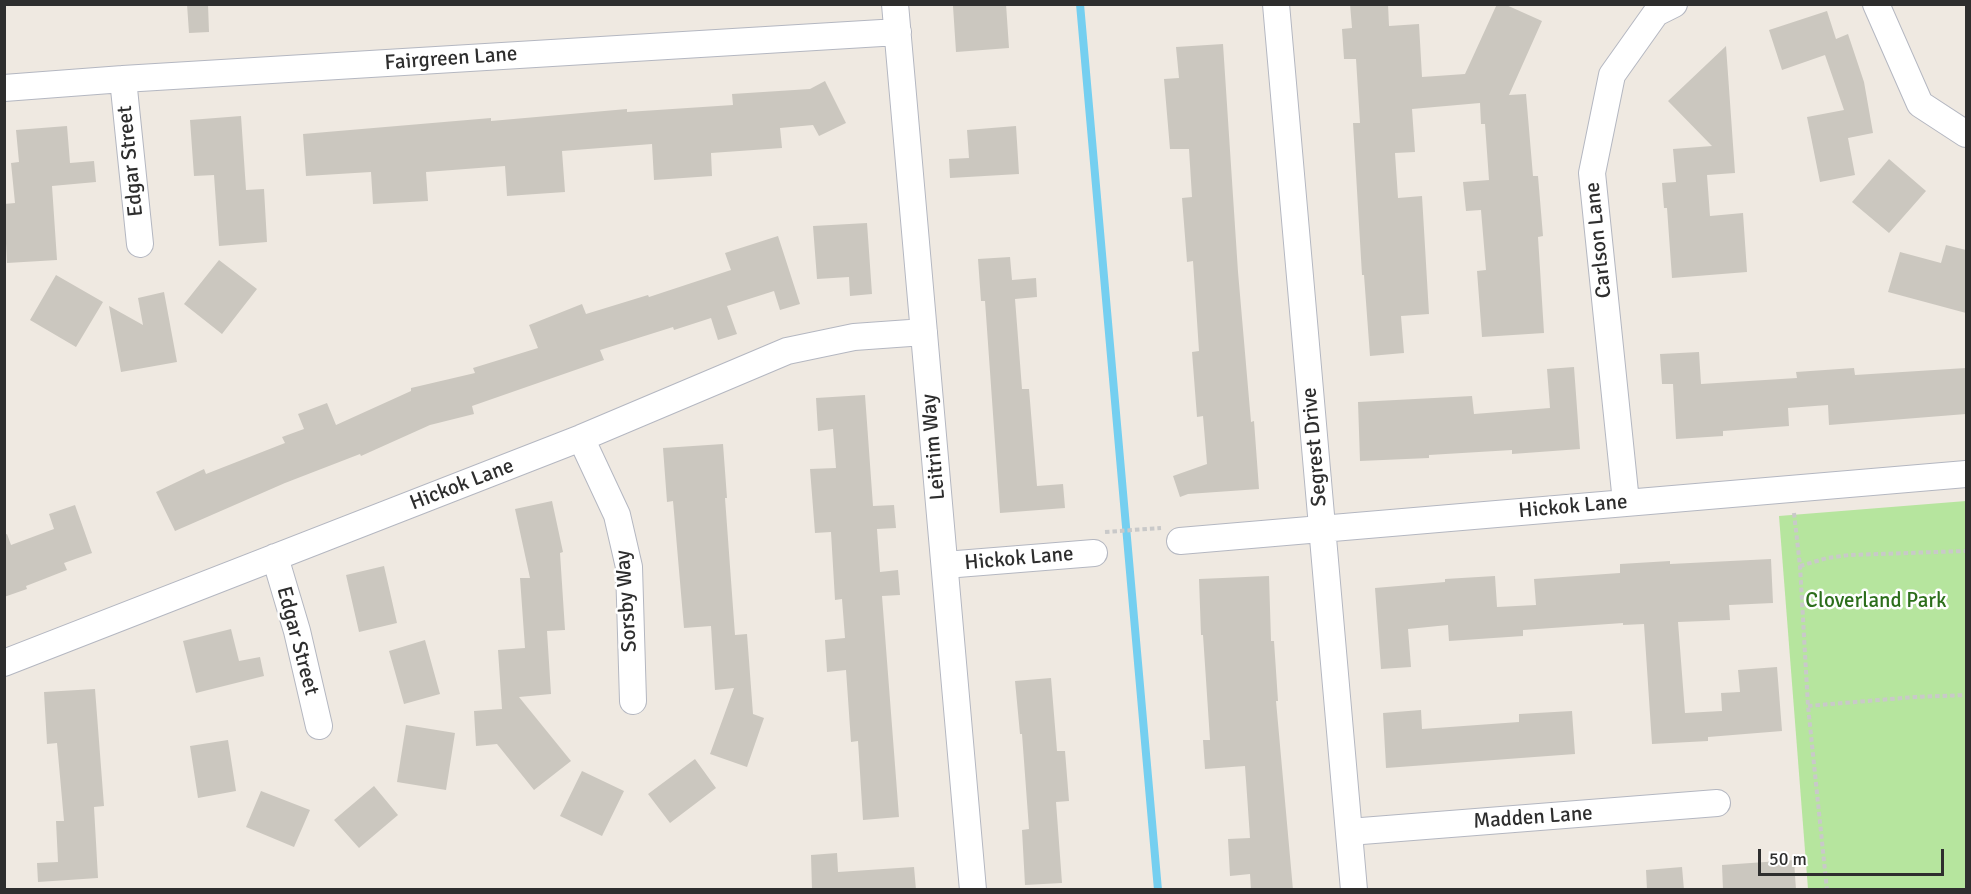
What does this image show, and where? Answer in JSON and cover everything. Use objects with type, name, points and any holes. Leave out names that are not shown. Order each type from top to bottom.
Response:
[{"type":"street","name":"Leitrim Way","points":[[895,4],[973,890]]},
{"type":"street","name":"Segrest Drive","points":[[1276,4],[1354,890]]},
{"type":"street","name":"Carlson Lane","points":[[1626,502],[1592,173],[1612,75],[1656,13],[1674,4]]},
{"type":"street","points":[[1876,4],[1920,104],[1966,134]]},
{"type":"street","name":"Fairgreen Lane","points":[[4,88],[898,32]]},
{"type":"street","name":"Edgar Street","points":[[123,79],[140,244]]},
{"type":"street","name":"Hickok Lane","points":[[4,663],[581,438],[787,351],[854,337],[924,332]]},
{"type":"street","name":"Sorsby Way","points":[[581,438],[617,515],[629,567],[633,701]]},
{"type":"street","name":"Hickok Lane","points":[[1170,535],[1322,531],[1626,502],[1966,474]]},
{"type":"street","name":"Hickok Lane","points":[[945,565],[1094,553]]},
{"type":"street","name":"Edgar Street","points":[[275,557],[297,632],[319,726]]},
{"type":"street","name":"Madden Lane","points":[[1349,832],[1717,803]]},
{"type":"path","points":[[1790,488],[1800,566],[1808,706],[1827,890]]},
{"type":"path","points":[[1112,531],[1170,535]]},
{"type":"path","points":[[1800,566],[1827,558],[1849,555],[1966,551]]},
{"type":"path","points":[[1808,706],[1966,695]]},
{"type":"green space","name":"Cloverland Park","points":[[1966,501],[1966,889],[1808,889],[1779,516]]},
{"type":"building","points":[[187,4],[208,4],[209,32],[189,33]]},
{"type":"building","points":[[1006,4],[1009,48],[956,52],[953,6]]},
{"type":"building","points":[[1350,4],[1388,4],[1389,26],[1419,24],[1422,77],[1465,74],[1497,4],[1504,4],[1542,21],[1509,95],[1526,94],[1533,176],[1538,176],[1543,236],[1538,237],[1544,333],[1482,337],[1477,271],[1486,270],[1481,210],[1466,211],[1463,182],[1489,180],[1485,124],[1481,124],[1480,103],[1412,109],[1415,152],[1395,153],[1398,198],[1422,196],[1429,314],[1401,316],[1404,353],[1370,356],[1364,275],[1362,275],[1353,123],[1360,123],[1356,59],[1344,59],[1342,29],[1352,28]]},
{"type":"building","points":[[1827,11],[1836,39],[1848,34],[1864,82],[1873,133],[1848,138],[1855,175],[1820,182],[1807,117],[1844,110],[1825,55],[1782,70],[1769,30]]},
{"type":"building","points":[[1223,44],[1238,272],[1259,489],[1188,494],[1180,497],[1173,476],[1207,464],[1203,416],[1197,417],[1192,352],[1199,351],[1193,261],[1187,262],[1182,198],[1192,197],[1189,149],[1170,149],[1164,79],[1179,78],[1176,47]]},
{"type":"building","points":[[1726,46],[1735,173],[1707,175],[1710,216],[1743,213],[1747,272],[1672,278],[1667,208],[1664,208],[1662,183],[1676,182],[1673,149],[1712,146],[1668,101]]},
{"type":"building","points":[[825,81],[846,123],[819,136],[813,125],[780,128],[782,148],[711,153],[712,176],[654,180],[652,144],[562,151],[565,192],[507,196],[505,166],[426,172],[428,201],[373,204],[371,172],[306,176],[303,134],[491,118],[491,121],[627,109],[627,112],[733,105],[732,94],[810,89]]},
{"type":"building","points":[[241,116],[246,190],[264,189],[267,242],[219,246],[214,175],[194,176],[190,120]]},
{"type":"building","points":[[67,126],[70,163],[94,161],[96,182],[52,186],[57,260],[7,263],[4,204],[15,203],[11,163],[19,162],[16,130]]},
{"type":"building","points":[[1016,126],[1019,174],[950,178],[949,159],[969,158],[967,130]]},
{"type":"building","points":[[1889,159],[1926,191],[1889,233],[1852,202]]},
{"type":"building","points":[[867,223],[872,294],[850,296],[849,277],[817,279],[813,226]]},
{"type":"building","points":[[778,236],[800,304],[780,310],[774,291],[727,306],[737,334],[718,340],[711,318],[674,330],[673,327],[600,350],[604,360],[472,406],[474,414],[430,425],[361,456],[360,454],[285,483],[175,531],[156,492],[204,469],[206,474],[285,443],[282,437],[304,429],[298,414],[327,403],[336,425],[411,391],[411,388],[475,373],[473,368],[538,348],[529,325],[582,304],[586,314],[648,295],[649,297],[731,270],[725,253]]},
{"type":"building","points":[[1946,245],[1966,250],[1966,313],[1888,292],[1900,252],[1941,263]]},
{"type":"building","points":[[1010,257],[1012,280],[1036,278],[1037,297],[1015,299],[1022,389],[1029,389],[1037,486],[1063,484],[1065,508],[1000,513],[985,301],[981,301],[978,259]]},
{"type":"building","points":[[219,260],[257,289],[222,334],[184,304]]},
{"type":"building","points":[[56,275],[103,302],[76,347],[30,320]]},
{"type":"building","points":[[164,292],[177,362],[121,372],[109,306],[143,325],[138,298]]},
{"type":"building","points":[[1699,352],[1701,384],[1797,378],[1796,372],[1854,368],[1855,375],[1966,368],[1966,414],[1829,425],[1828,405],[1788,408],[1789,426],[1723,431],[1723,436],[1676,439],[1673,384],[1662,384],[1660,354]]},
{"type":"building","points":[[1574,367],[1580,449],[1512,454],[1512,450],[1429,455],[1429,458],[1360,461],[1358,402],[1472,396],[1474,414],[1550,408],[1547,369]]},
{"type":"building","points":[[865,395],[873,506],[894,505],[896,528],[877,529],[880,572],[898,570],[900,595],[882,596],[899,817],[863,820],[858,741],[851,742],[846,670],[827,672],[825,640],[845,638],[842,599],[835,600],[831,532],[815,533],[810,469],[836,468],[833,429],[818,431],[816,398]]},
{"type":"building","points":[[723,444],[735,635],[747,634],[753,714],[764,718],[747,767],[710,754],[734,688],[715,690],[711,626],[684,628],[673,501],[667,502],[663,448]]},
{"type":"building","points":[[552,501],[563,552],[560,553],[565,630],[547,631],[551,694],[519,697],[571,761],[534,790],[497,744],[476,746],[474,711],[502,709],[498,650],[525,648],[520,578],[530,578],[515,509]]},
{"type":"building","points":[[75,505],[92,553],[64,563],[67,570],[4,597],[4,535],[7,534],[11,545],[54,529],[49,514]]},
{"type":"building","points":[[1771,559],[1773,603],[1729,605],[1730,620],[1678,622],[1685,713],[1722,711],[1721,693],[1740,692],[1738,670],[1777,667],[1782,731],[1708,737],[1708,741],[1652,744],[1644,624],[1623,625],[1623,623],[1523,630],[1523,636],[1449,641],[1448,625],[1408,629],[1411,667],[1381,669],[1375,588],[1445,582],[1445,579],[1495,576],[1497,607],[1536,605],[1534,579],[1620,573],[1620,564]]},
{"type":"building","points":[[384,566],[397,623],[359,632],[346,575]]},
{"type":"building","points":[[1269,576],[1271,641],[1274,641],[1278,701],[1276,701],[1293,890],[1251,890],[1250,874],[1230,876],[1228,839],[1250,838],[1245,766],[1205,769],[1203,740],[1210,740],[1203,635],[1201,635],[1199,579]]},
{"type":"building","points":[[231,629],[239,661],[260,657],[264,676],[196,693],[183,641]]},
{"type":"building","points":[[425,640],[440,694],[404,704],[389,651]]},
{"type":"building","points":[[1051,678],[1057,751],[1065,751],[1069,801],[1056,802],[1062,883],[1025,885],[1022,830],[1029,829],[1022,734],[1020,734],[1015,681]]},
{"type":"building","points":[[95,689],[104,806],[94,807],[98,878],[38,882],[37,863],[58,862],[56,821],[64,821],[57,743],[47,744],[44,692]]},
{"type":"building","points":[[1421,710],[1422,729],[1519,722],[1519,714],[1572,711],[1575,754],[1386,768],[1383,713]]},
{"type":"building","points":[[406,725],[455,733],[446,790],[397,782]]},
{"type":"building","points":[[228,740],[236,791],[198,798],[190,746]]},
{"type":"building","points":[[695,759],[716,788],[670,823],[648,794]]},
{"type":"building","points":[[582,771],[624,791],[602,836],[560,816]]},
{"type":"building","points":[[374,786],[398,815],[359,848],[334,820]]},
{"type":"building","points":[[261,791],[310,810],[294,847],[246,827]]},
{"type":"building","points":[[837,853],[838,872],[914,867],[916,890],[812,890],[811,855]]},
{"type":"building","points":[[1794,860],[1796,890],[1723,890],[1722,865]]},
{"type":"building","points":[[1682,867],[1684,890],[1647,890],[1646,870]]},
{"type":"waterway","points":[[1080,4],[1158,890]]}]
